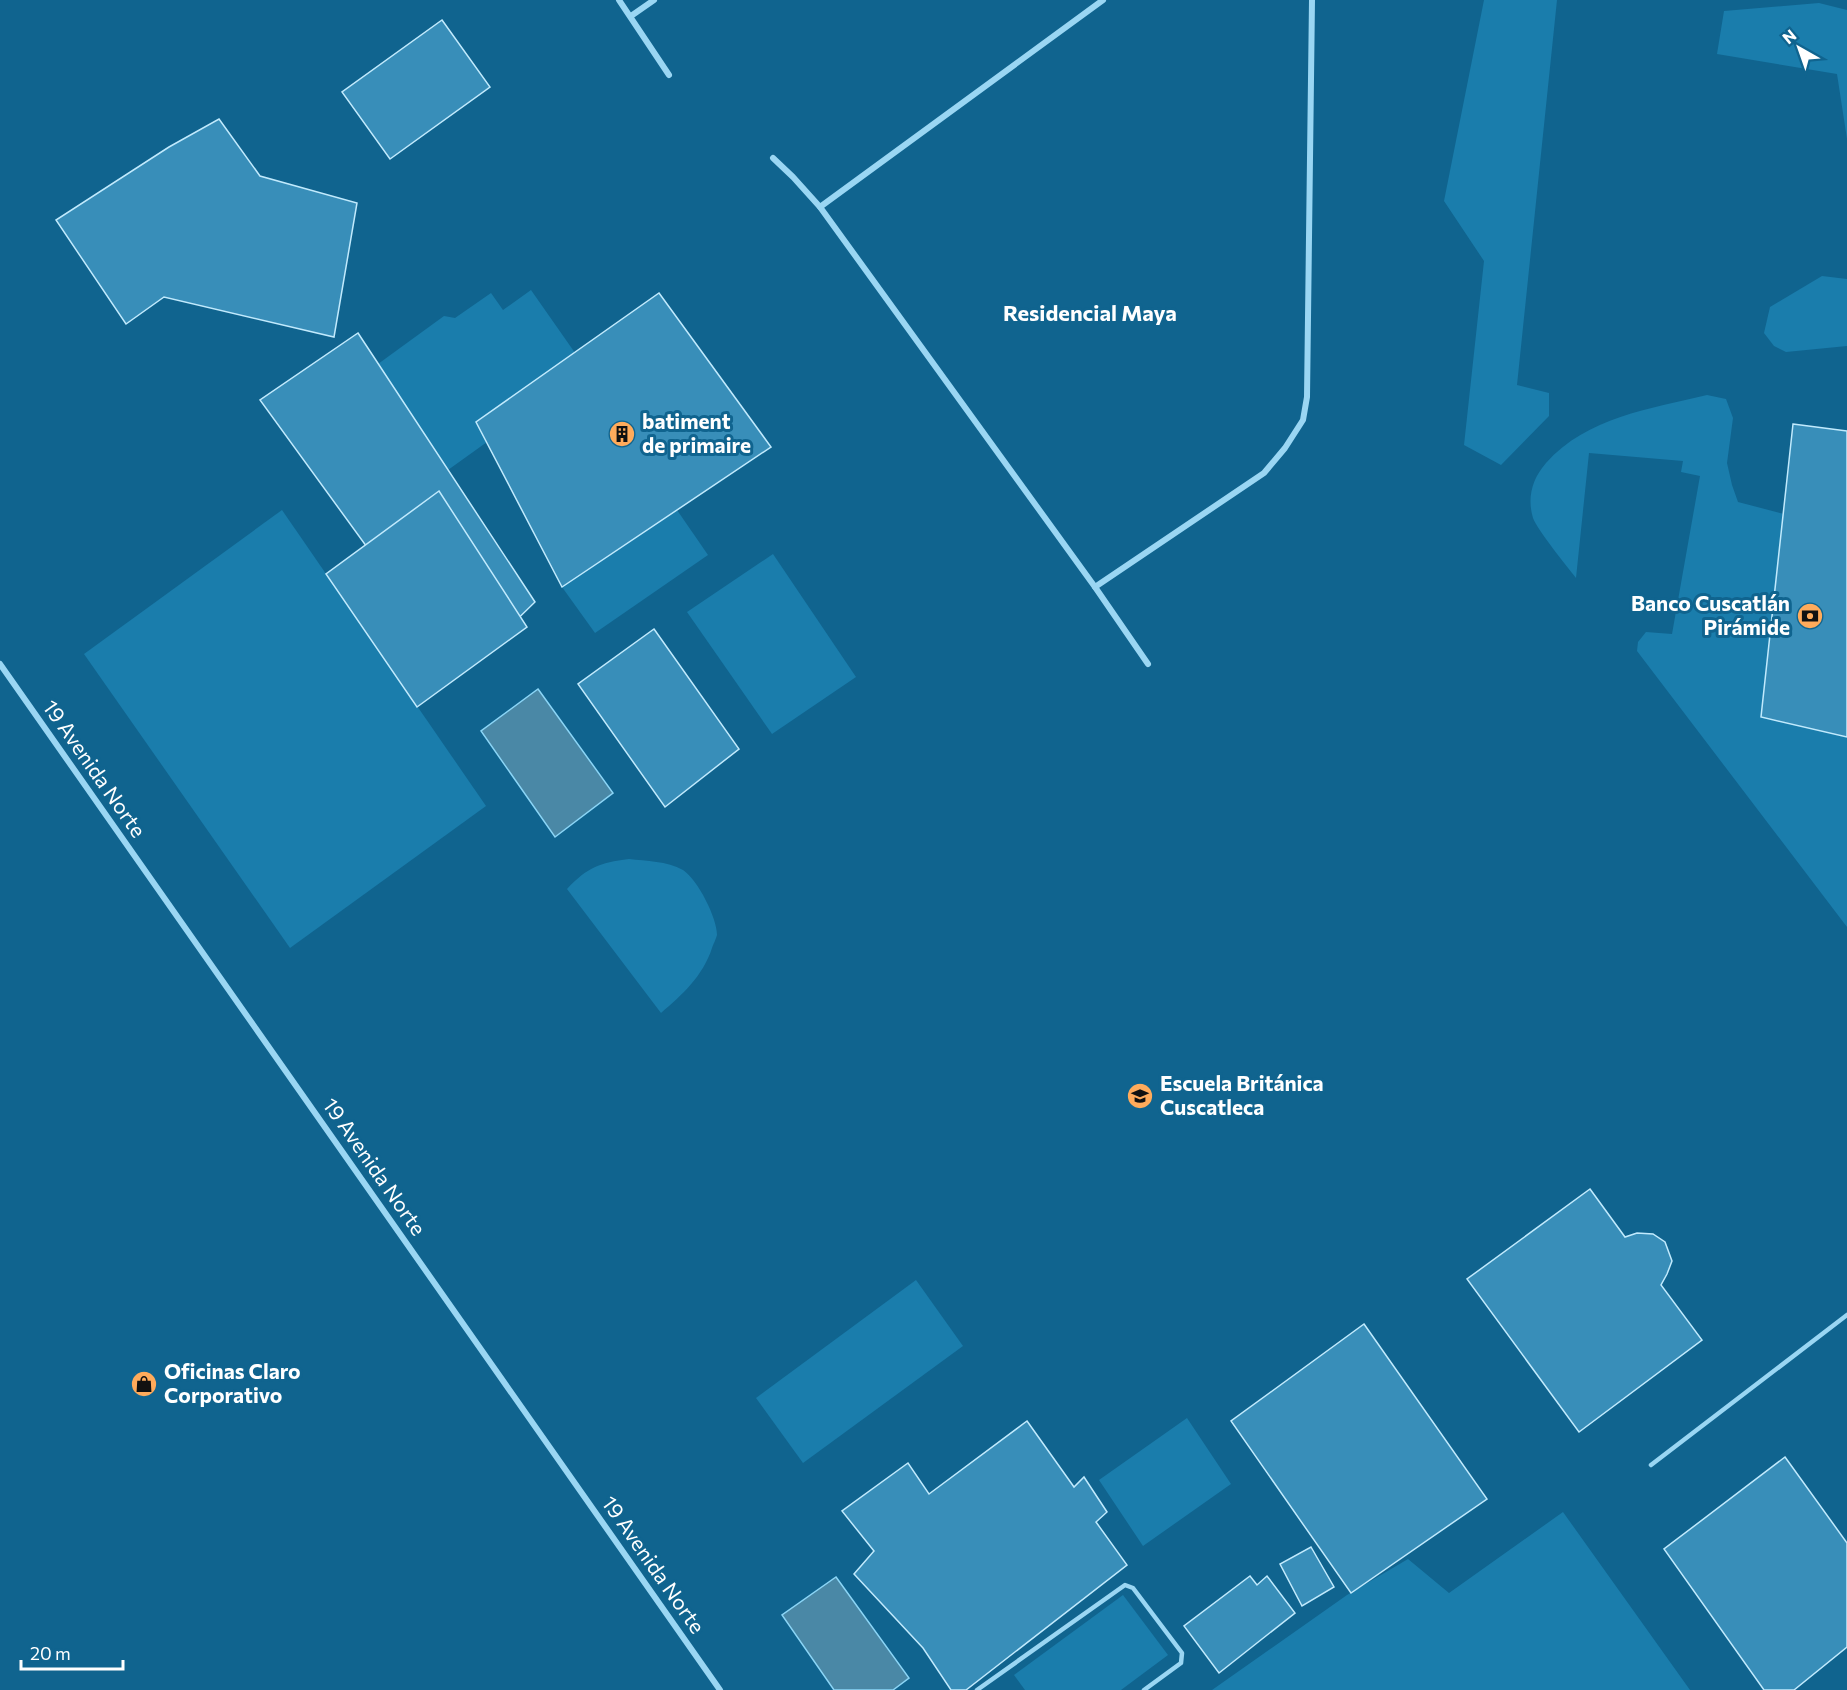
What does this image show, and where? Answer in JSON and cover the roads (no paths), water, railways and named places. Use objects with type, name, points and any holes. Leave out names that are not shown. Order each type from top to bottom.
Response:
[{"type":"street","points":[[619,0],[669,75]]},
{"type":"street","points":[[630,16],[654,0]]},
{"type":"street","points":[[820,207],[1103,0]]},
{"type":"street","points":[[1095,587],[1264,473],[1285,448],[1303,420],[1307,386],[1312,0]]},
{"type":"street","points":[[773,158],[794,177],[820,207],[1095,587],[1148,664]]},
{"type":"street","name":"19 Avenida Norte","points":[[0,664],[720,1690]]},
{"type":"lane","points":[[1651,1465],[1847,1314]]},
{"type":"lane","points":[[977,1690],[1125,1585],[1133,1588],[1182,1653],[1181,1663],[1144,1690]]},
{"type":"place","name":"batiment de primaire","points":[[622,434]]},
{"type":"place","name":"Banco Cuscatlán Pirámide","points":[[1810,616]]},
{"type":"place","name":"Escuela Británica Cuscatleca","points":[[1140,1096]]},
{"type":"place","name":"Oficinas Claro Corporativo","points":[[144,1384]]},
{"type":"district","name":"Residencial Maya","points":[[1090,313]]}]
